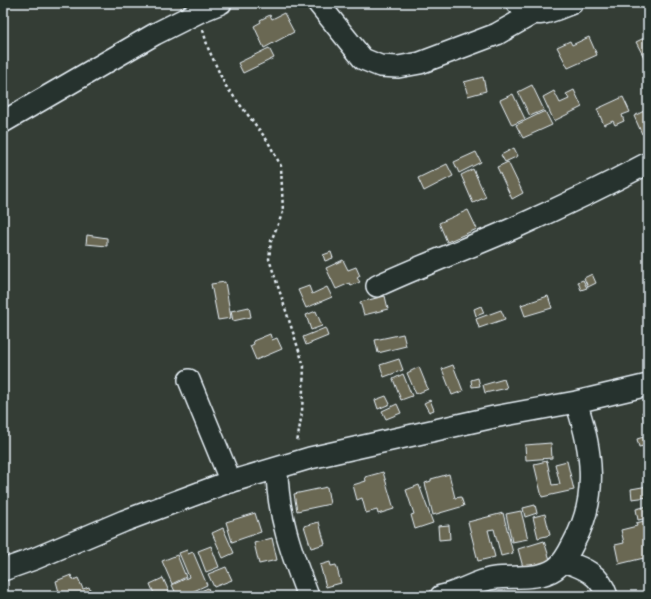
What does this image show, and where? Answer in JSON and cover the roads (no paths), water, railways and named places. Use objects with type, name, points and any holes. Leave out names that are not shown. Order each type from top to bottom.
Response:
[{"type":"street","points":[[3,122],[155,34],[199,12],[221,3]]},
{"type":"street","points":[[318,3],[363,59],[380,66],[398,67],[420,63],[497,34],[525,8],[545,14],[572,3]]},
{"type":"street","points":[[377,286],[414,269],[431,264],[514,228],[648,163]]},
{"type":"street","points":[[189,380],[231,482]]},
{"type":"street","points":[[3,570],[34,559],[124,521],[231,482],[310,458],[457,425],[576,402],[648,385]]},
{"type":"street","points":[[442,596],[494,578],[542,574],[554,570],[564,561],[582,526],[591,488],[591,464],[583,422],[576,402]]},
{"type":"street","points":[[282,467],[278,499],[290,550],[308,596]]},
{"type":"street","points":[[564,561],[586,568],[596,575],[604,587],[607,596]]}]
